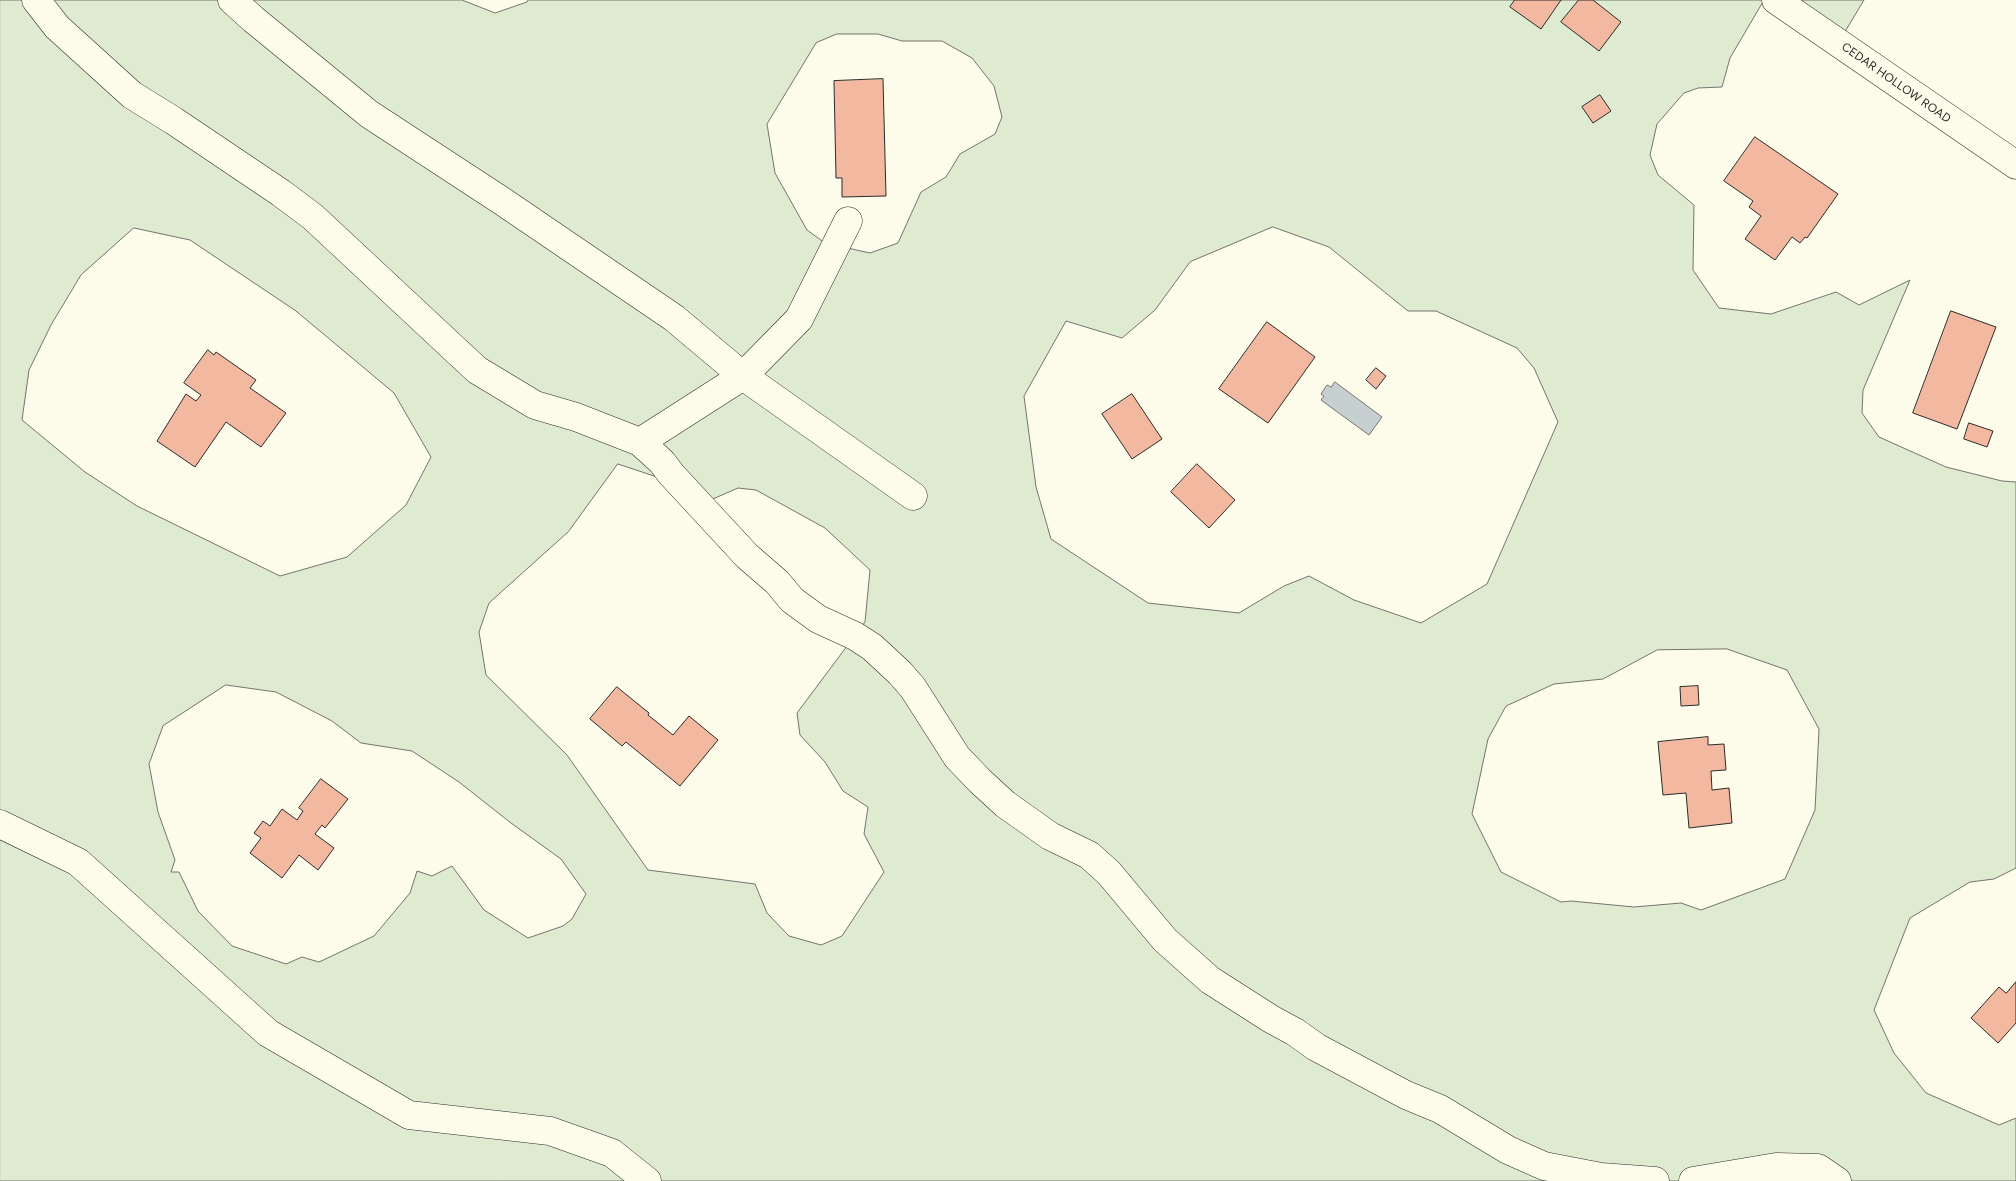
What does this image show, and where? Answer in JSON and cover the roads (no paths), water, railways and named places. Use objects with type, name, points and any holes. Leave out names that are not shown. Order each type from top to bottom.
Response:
[{"type":"street","points":[[36,0],[57,27],[132,95],[256,176],[313,217],[477,370],[535,405],[576,417],[640,442],[662,462],[748,556],[777,582],[792,600],[818,619],[855,636],[872,647],[900,673],[913,688],[957,757],[980,781],[1005,804],[1050,836],[1089,855],[1109,873],[1165,940],[1210,980],[1316,1047],[1406,1096],[1440,1109],[1508,1150],[1544,1166],[1601,1177],[1655,1181]]},
{"type":"street","points":[[232,0],[253,20],[369,114],[502,201],[674,318],[743,376],[913,496]]},
{"type":"street","name":"CEDAR HOLLOW ROAD","points":[[1776,0],[2016,166]]},
{"type":"street","points":[[640,442],[743,376],[799,319],[848,221]]},
{"type":"street","points":[[0,824],[78,862],[268,1033],[409,1116],[550,1131],[612,1153],[648,1181]]},
{"type":"street","points":[[1693,1181],[1776,1167],[1818,1168],[1837,1181]]}]
